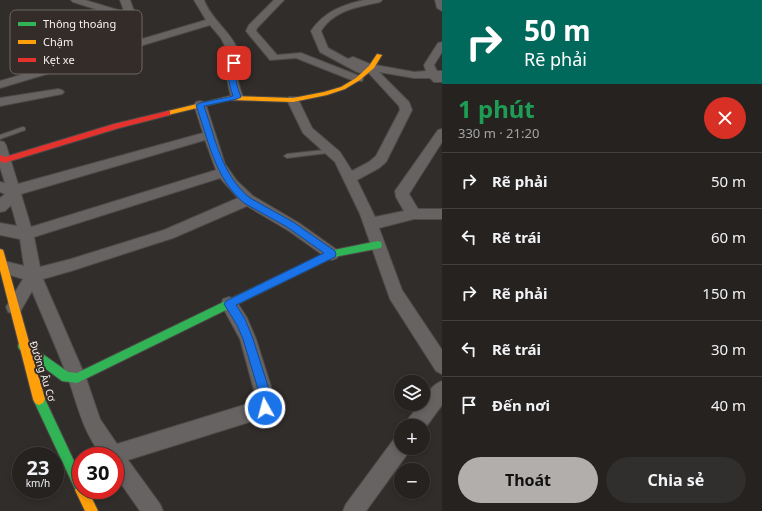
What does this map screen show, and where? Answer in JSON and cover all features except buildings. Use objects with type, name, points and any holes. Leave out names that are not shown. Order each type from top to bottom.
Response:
[{"type":"street","points":[[76,0],[107,10]]},
{"type":"street","points":[[125,0],[129,10]]},
{"type":"street","points":[[199,0],[205,15],[232,47],[235,56],[232,70],[232,82],[237,97]]},
{"type":"street","points":[[279,0],[252,27],[251,31],[274,58],[297,55],[366,71],[414,75]]},
{"type":"street","points":[[349,178],[374,165],[381,159],[406,110],[405,105],[384,82],[366,71],[324,50],[316,31],[326,19],[333,14],[376,0]]},
{"type":"street","points":[[440,0],[442,8]]},
{"type":"street","points":[[142,42],[210,22]]},
{"type":"street","points":[[442,45],[429,65],[437,73],[442,84]]},
{"type":"street","points":[[107,447],[92,423],[77,378],[34,276],[26,234],[9,191],[2,158],[116,126],[237,97],[293,100],[325,94],[343,88],[366,71],[379,55]]},
{"type":"street","points":[[353,60],[366,71]]},
{"type":"street","points":[[384,82],[414,75],[437,73]]},
{"type":"street","points":[[0,85],[37,74]]},
{"type":"street","points":[[0,102],[58,92]]},
{"type":"street","points":[[293,100],[307,130],[333,152],[340,160],[364,207],[396,294],[442,365]]},
{"type":"street","points":[[200,105],[223,172],[242,196],[290,225],[332,254]]},
{"type":"street","points":[[414,214],[403,199],[401,195],[402,191],[442,132]]},
{"type":"street","points":[[0,207],[9,191],[210,135]]},
{"type":"street","points":[[0,229],[26,234],[223,172]]},
{"type":"street","points":[[14,306],[34,276],[168,234],[247,200]]},
{"type":"street","points":[[371,224],[414,214],[442,214]]},
{"type":"street","points":[[23,346],[66,377],[77,378],[332,254],[378,246]]},
{"type":"street","points":[[2,260],[34,276]]},
{"type":"street","name":"Đường Âu Cơ","points":[[2,260],[23,346],[37,394],[72,470]]},
{"type":"street","points":[[124,453],[212,422],[265,408],[266,399],[248,339],[241,323],[229,304]]},
{"type":"street","points":[[420,419],[442,390]]},
{"type":"street","points":[[353,511],[394,455]]},
{"type":"street","points":[[124,470],[153,511]]},
{"type":"street","name":"Đường Âu Cơ","points":[[86,499],[92,511]]},
{"type":"lane","points":[[0,137],[23,129]]},
{"type":"lane","points":[[287,156],[333,152]]},
{"type":"traffic: fast","points":[[23,346],[66,377],[77,378],[332,254],[378,245]]},
{"type":"traffic: fast","points":[[39,399],[72,470]]},
{"type":"traffic: slow","points":[[168,113],[230,98],[293,100],[325,94],[343,88],[358,79],[372,67],[379,55]]},
{"type":"traffic: slow","points":[[0,253],[39,399]]},
{"type":"traffic: slow","points":[[86,499],[92,511]]},
{"type":"traffic: jam","points":[[0,158],[4,160],[117,126],[168,113]]},
{"type":"route","points":[[234,63],[232,70],[232,82],[237,97],[222,99],[200,105],[223,172],[247,200],[290,225],[332,254],[229,304],[241,323],[248,339],[266,399],[265,408]]}]
